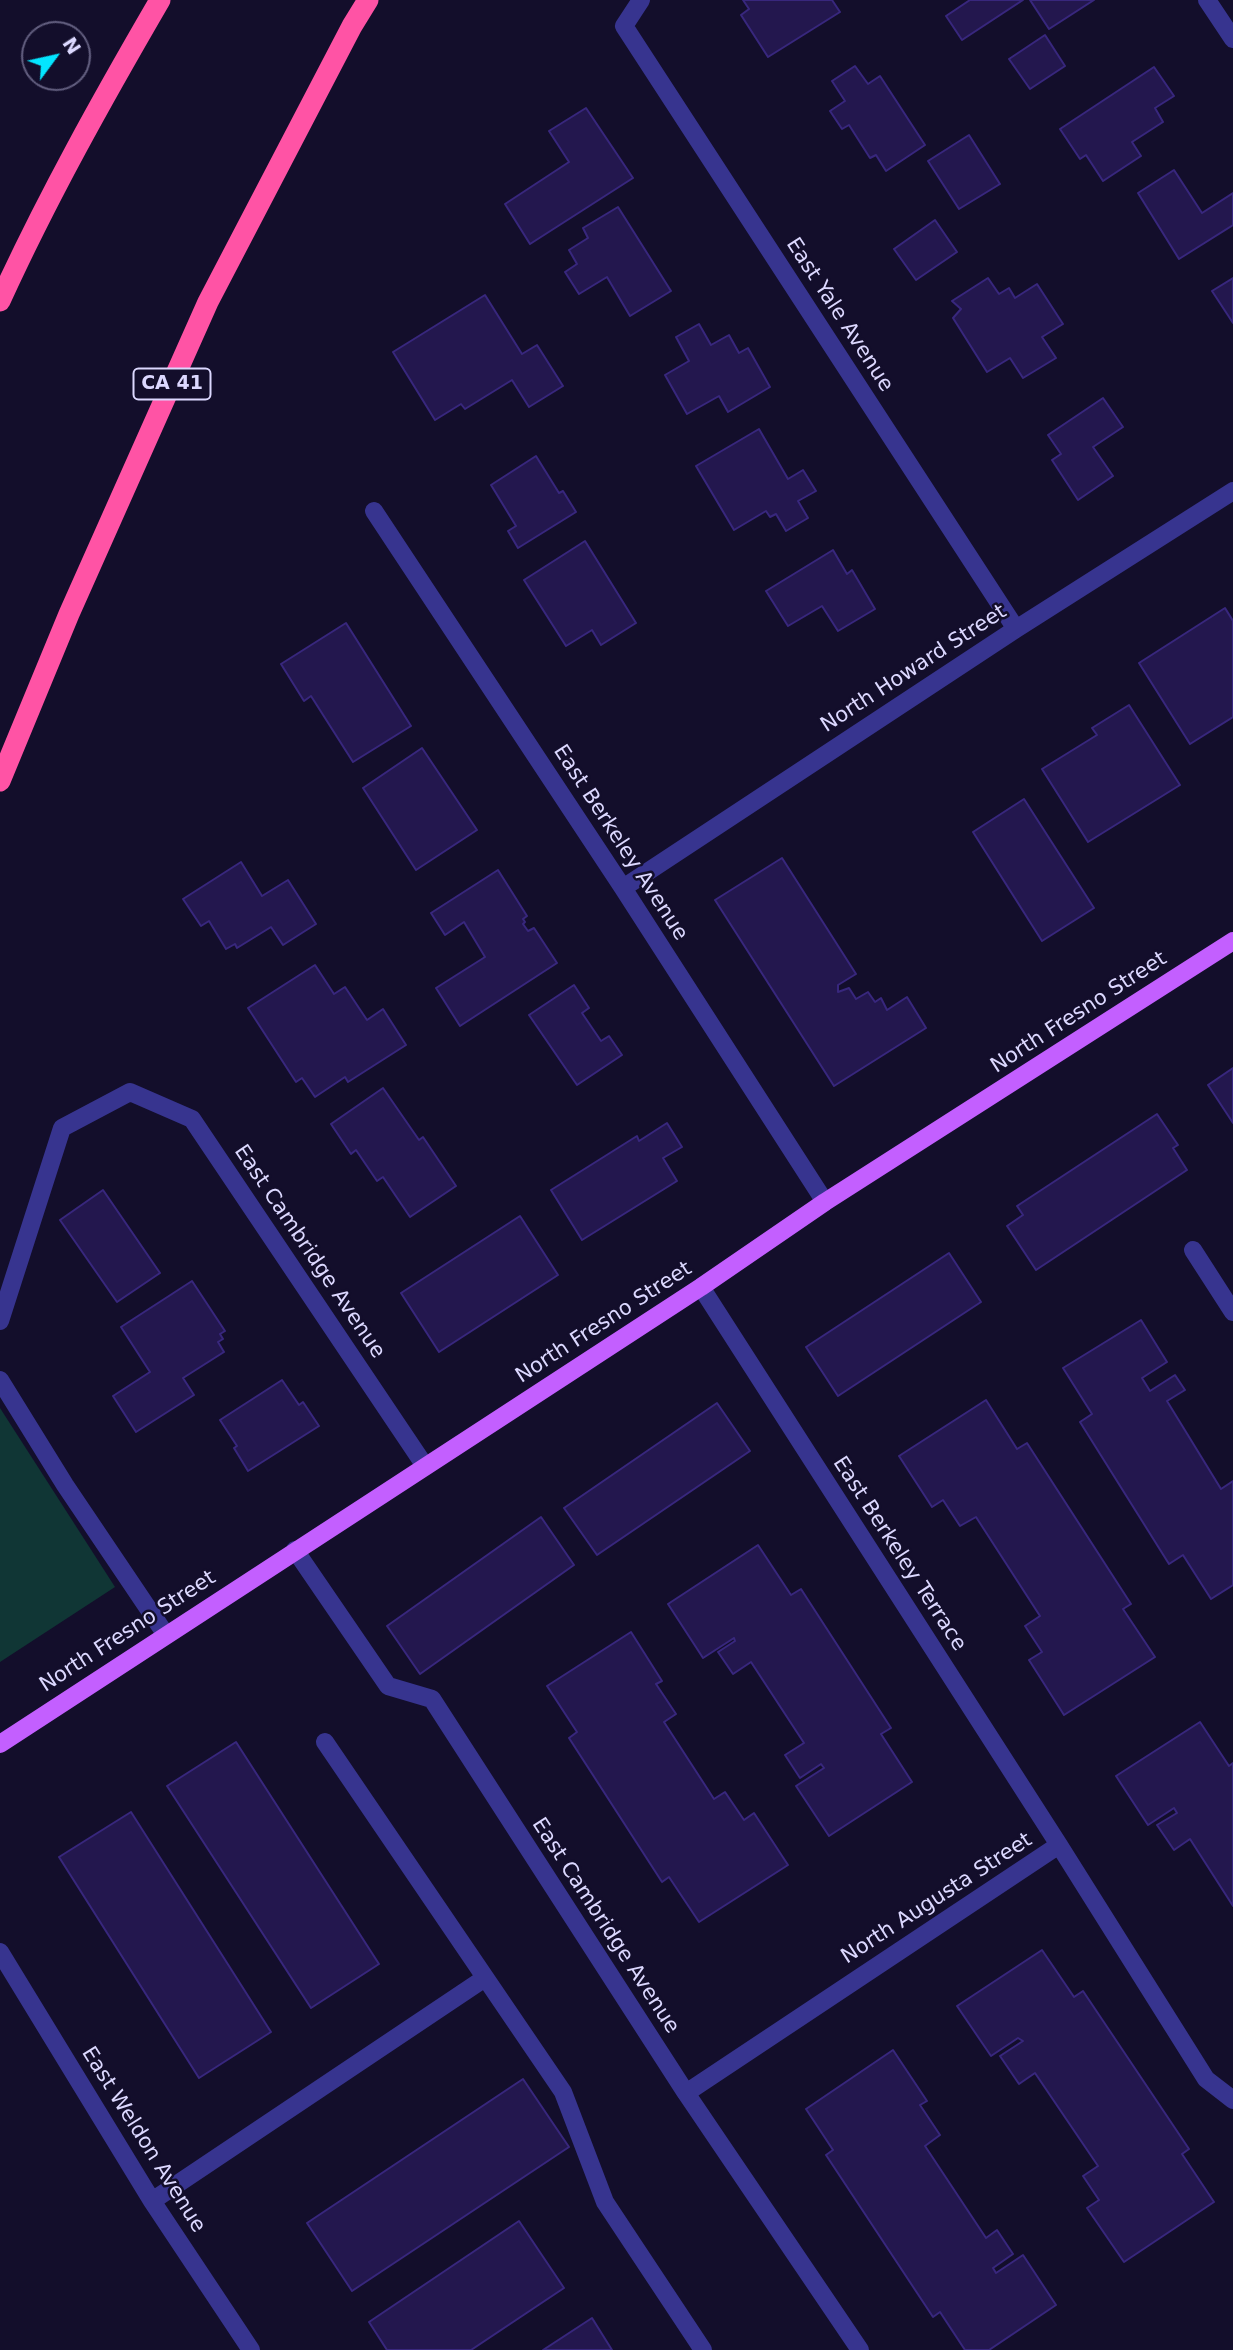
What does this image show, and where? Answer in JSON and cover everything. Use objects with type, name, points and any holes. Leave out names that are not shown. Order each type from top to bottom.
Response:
[{"type":"highway","points":[[0,301],[116,76],[160,0]]},
{"type":"highway","name":"CA 41","points":[[0,781],[69,614],[208,302],[368,0]]},
{"type":"main road","name":"North Fresno Street","points":[[0,1744],[701,1287],[825,1202],[1233,941]]},
{"type":"street","name":"East Yale Avenue","points":[[641,0],[624,26],[1016,629]]},
{"type":"street","points":[[1208,0],[1233,39]]},
{"type":"street","name":"North Howard Street","points":[[623,888],[1016,629],[1233,491]]},
{"type":"street","name":"East Berkeley Avenue","points":[[374,511],[623,888],[825,1202]]},
{"type":"street","name":"East Cambridge Avenue","points":[[0,1321],[62,1128],[130,1092],[192,1119],[425,1466]]},
{"type":"street","points":[[1193,1250],[1233,1312]]},
{"type":"street","name":"East Berkeley Terrace","points":[[701,1287],[1059,1845]]},
{"type":"street","points":[[0,1380],[65,1485],[166,1635]]},
{"type":"street","name":"East Cambridge Avenue","points":[[295,1550],[388,1686],[432,1699],[685,2093],[860,2350]]},
{"type":"street","points":[[325,1742],[563,2092],[605,2202],[703,2350]]},
{"type":"street","name":"North Augusta Street","points":[[685,2093],[1059,1845],[1206,2079],[1233,2100]]},
{"type":"street","name":"East Weldon Avenue","points":[[0,1952],[152,2200],[251,2350]]},
{"type":"street","points":[[152,2200],[485,1978]]},
{"type":"green space","points":[[0,1408],[115,1587],[0,1662]]},
{"type":"building","points":[[743,0],[832,0],[840,12],[768,57],[741,15],[749,9]]},
{"type":"building","points":[[970,0],[1023,0],[962,40],[946,16]]},
{"type":"building","points":[[1030,0],[1094,0],[1049,29]]},
{"type":"building","points":[[1045,35],[1065,66],[1030,89],[1009,59]]},
{"type":"building","points":[[855,66],[868,84],[880,76],[925,145],[886,171],[876,155],[870,158],[849,125],[842,129],[830,111],[845,101],[832,81]]},
{"type":"building","points":[[1154,67],[1174,96],[1155,108],[1163,122],[1132,142],[1141,156],[1103,181],[1086,155],[1080,159],[1060,129]]},
{"type":"building","points":[[586,108],[633,178],[530,244],[505,204],[569,162],[549,131]]},
{"type":"building","points":[[969,135],[1000,184],[959,209],[928,161]]},
{"type":"building","points":[[1174,170],[1202,213],[1233,193],[1233,225],[1179,259],[1138,193]]},
{"type":"building","points":[[618,207],[671,291],[630,316],[607,277],[579,294],[565,272],[577,264],[569,250],[588,238],[583,228]]},
{"type":"building","points":[[935,220],[957,252],[916,280],[894,249]]},
{"type":"building","points":[[988,278],[999,294],[1009,288],[1015,298],[1037,284],[1063,324],[1042,337],[1056,358],[1023,378],[1010,358],[987,372],[953,318],[961,309],[952,301]]},
{"type":"building","points":[[1233,278],[1233,323],[1212,291]]},
{"type":"building","points":[[485,295],[522,354],[537,345],[563,386],[529,407],[512,380],[465,409],[461,404],[435,420],[393,352]]},
{"type":"building","points":[[699,324],[711,345],[729,335],[739,353],[748,348],[770,387],[728,412],[719,396],[687,414],[665,375],[689,361],[676,337]]},
{"type":"building","points":[[1103,398],[1123,427],[1093,447],[1113,476],[1078,500],[1052,460],[1061,454],[1048,435]]},
{"type":"building","points":[[759,429],[788,479],[803,470],[816,491],[798,501],[808,518],[786,531],[776,514],[770,517],[766,511],[734,530],[696,466]]},
{"type":"building","points":[[536,456],[559,493],[563,491],[576,512],[518,548],[508,531],[516,526],[491,485]]},
{"type":"building","points":[[585,541],[636,623],[601,645],[592,630],[566,646],[524,580]]},
{"type":"building","points":[[833,550],[847,574],[852,570],[875,609],[838,631],[822,606],[788,626],[766,591]]},
{"type":"building","points":[[1225,608],[1233,621],[1233,717],[1190,744],[1139,663]]},
{"type":"building","points":[[346,623],[411,726],[353,762],[311,696],[304,701],[281,664]]},
{"type":"building","points":[[1129,705],[1180,785],[1088,842],[1042,769],[1097,735],[1092,728]]},
{"type":"building","points":[[422,748],[477,830],[416,870],[363,788]]},
{"type":"building","points":[[1024,799],[1094,908],[1042,941],[973,832]]},
{"type":"building","points":[[782,858],[856,974],[838,985],[838,992],[849,988],[856,999],[868,992],[875,1002],[881,998],[887,1010],[907,997],[926,1028],[834,1086],[715,900]]},
{"type":"building","points":[[241,862],[262,896],[288,880],[316,924],[283,945],[271,927],[237,948],[235,944],[226,949],[209,921],[201,926],[183,899]]},
{"type":"building","points":[[498,870],[527,916],[523,919],[523,924],[528,931],[534,928],[557,963],[460,1026],[436,988],[485,957],[464,922],[445,935],[431,913]]},
{"type":"building","points":[[315,965],[334,994],[345,987],[367,1020],[383,1009],[406,1045],[348,1082],[345,1077],[315,1097],[302,1078],[296,1082],[248,1008]]},
{"type":"building","points":[[574,985],[589,1008],[582,1013],[601,1041],[609,1036],[622,1055],[577,1085],[529,1015]]},
{"type":"building","points":[[1233,1068],[1233,1123],[1208,1085]]},
{"type":"building","points":[[383,1088],[419,1140],[423,1137],[456,1186],[410,1217],[383,1177],[377,1181],[356,1150],[351,1154],[331,1124]]},
{"type":"building","points":[[1157,1114],[1178,1145],[1173,1148],[1187,1170],[1036,1270],[1007,1226],[1023,1215],[1017,1206]]},
{"type":"building","points":[[667,1123],[682,1147],[663,1158],[677,1181],[582,1240],[551,1190],[637,1136],[639,1141]]},
{"type":"building","points":[[103,1190],[160,1273],[117,1302],[60,1220]]},
{"type":"building","points":[[520,1216],[558,1275],[439,1352],[401,1293]]},
{"type":"building","points":[[949,1253],[981,1302],[838,1396],[806,1347]]},
{"type":"building","points":[[192,1281],[225,1331],[220,1334],[223,1339],[218,1342],[224,1352],[183,1378],[194,1395],[136,1432],[113,1396],[150,1372],[121,1327]]},
{"type":"building","points":[[1141,1320],[1167,1362],[1142,1378],[1150,1391],[1175,1375],[1185,1390],[1167,1401],[1221,1489],[1233,1481],[1233,1585],[1211,1599],[1183,1555],[1169,1564],[1080,1422],[1092,1414],[1063,1368]]},
{"type":"building","points":[[282,1380],[299,1405],[303,1402],[319,1426],[248,1471],[234,1448],[237,1446],[220,1420]]},
{"type":"building","points":[[986,1400],[1017,1449],[1027,1443],[1131,1604],[1123,1609],[1155,1657],[1064,1715],[1029,1660],[1042,1652],[1025,1626],[1040,1616],[976,1517],[960,1526],[943,1500],[932,1507],[899,1456]]},
{"type":"building","points":[[717,1403],[750,1451],[597,1555],[564,1508]]},
{"type":"building","points":[[541,1517],[574,1565],[420,1674],[387,1626]]},
{"type":"building","points":[[758,1545],[791,1595],[801,1589],[891,1728],[881,1734],[912,1782],[829,1836],[796,1786],[824,1768],[821,1764],[800,1778],[785,1755],[804,1743],[751,1662],[733,1674],[718,1652],[735,1641],[734,1638],[703,1658],[668,1604]]},
{"type":"building","points":[[631,1632],[662,1681],[656,1684],[676,1714],[664,1722],[714,1799],[725,1792],[744,1820],[754,1813],[788,1865],[699,1922],[669,1877],[662,1882],[569,1738],[577,1732],[547,1686]]},
{"type":"building","points":[[1200,1722],[1229,1766],[1233,1763],[1233,1906],[1190,1839],[1174,1850],[1157,1825],[1177,1813],[1174,1808],[1148,1825],[1116,1776]]},
{"type":"building","points":[[236,1742],[379,1964],[311,2008],[167,1786]]},
{"type":"building","points":[[131,1812],[271,2032],[199,2078],[59,1857]]},
{"type":"building","points":[[1042,1950],[1074,1997],[1083,1991],[1189,2149],[1182,2154],[1214,2202],[1124,2262],[1087,2208],[1099,2200],[1083,2176],[1098,2166],[1035,2073],[1019,2084],[1000,2056],[1023,2041],[1018,2038],[991,2056],[957,2006]]},
{"type":"building","points":[[893,2050],[927,2101],[920,2105],[940,2135],[925,2146],[986,2238],[997,2230],[1013,2254],[993,2268],[996,2273],[1023,2255],[1056,2305],[989,2350],[965,2350],[940,2312],[933,2317],[826,2155],[833,2150],[806,2109]]},
{"type":"building","points":[[523,2079],[569,2147],[352,2291],[307,2223]]},
{"type":"building","points":[[519,2221],[564,2288],[471,2350],[387,2350],[369,2322]]},
{"type":"building","points":[[592,2318],[612,2350],[543,2350]]}]
